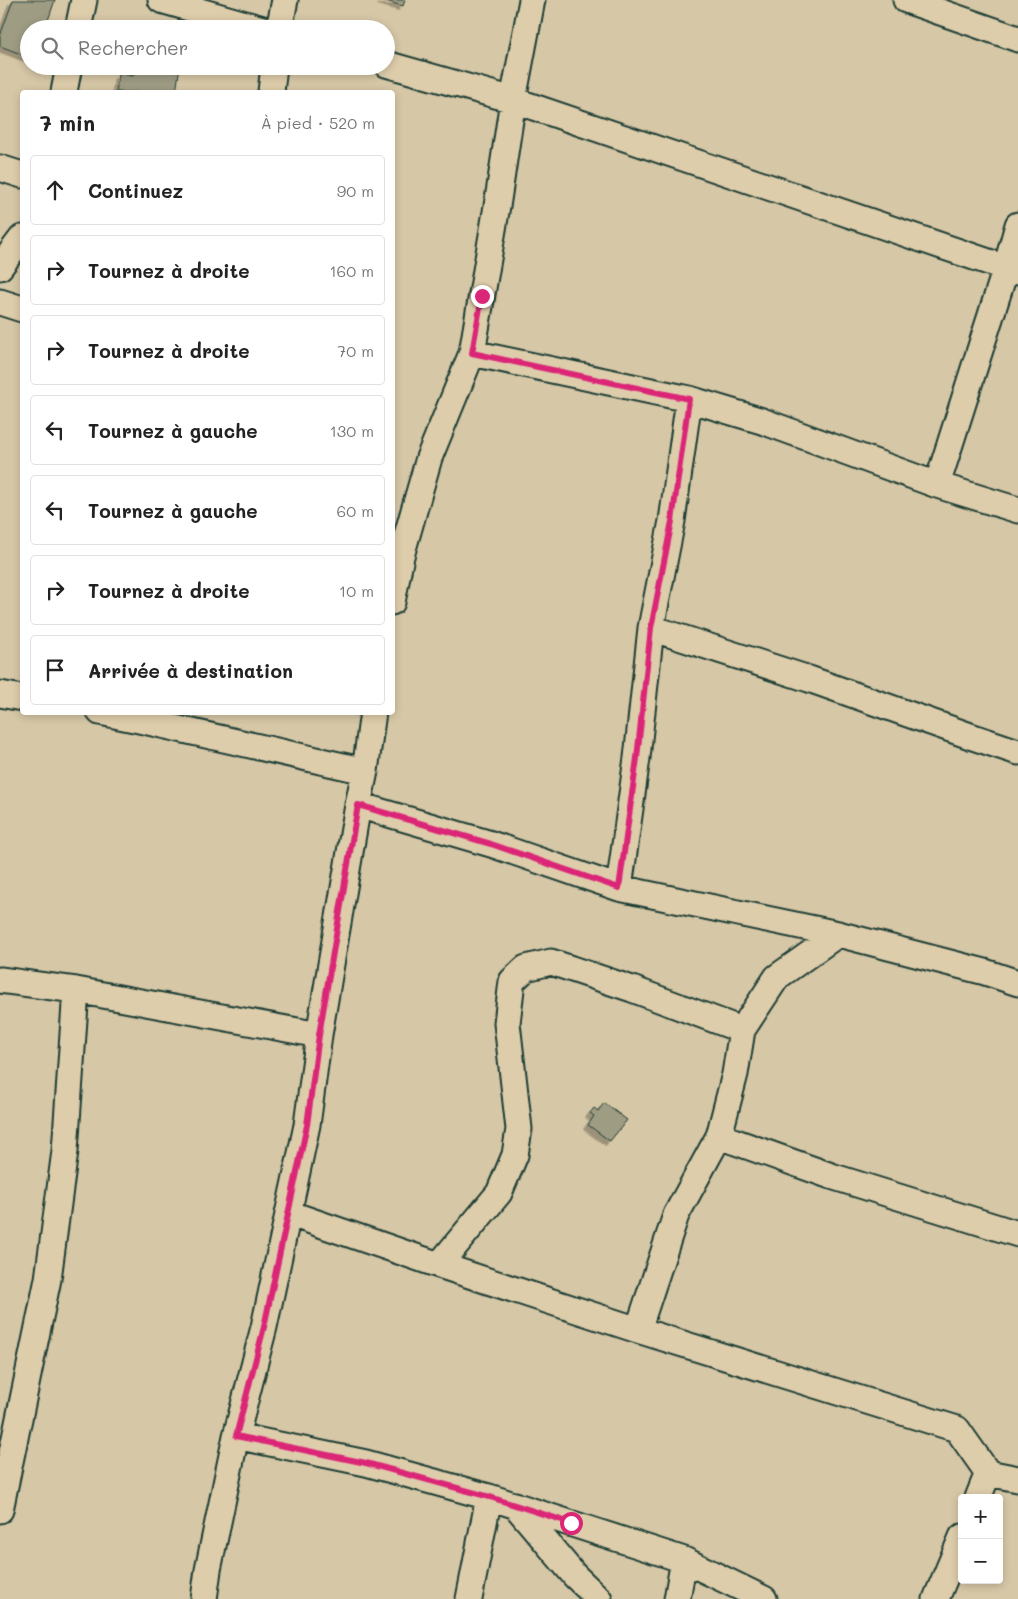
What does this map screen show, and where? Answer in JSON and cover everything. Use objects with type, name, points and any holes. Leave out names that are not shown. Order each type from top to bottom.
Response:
[{"type":"street","points":[[80,20],[84,0]]},
{"type":"street","points":[[161,0],[231,20]]},
{"type":"street","points":[[281,20],[285,0]]},
{"type":"street","points":[[395,588],[429,458],[472,353],[513,100],[532,0]]},
{"type":"street","points":[[906,0],[1018,39]]},
{"type":"street","points":[[395,67],[513,100],[1012,270]]},
{"type":"street","points":[[64,90],[67,75]]},
{"type":"street","points":[[271,90],[273,75]]},
{"type":"street","points":[[0,168],[20,174]]},
{"type":"street","points":[[937,484],[1012,270],[1018,225]]},
{"type":"street","points":[[0,267],[20,241]]},
{"type":"street","points":[[0,302],[20,308]]},
{"type":"street","points":[[472,353],[689,399],[771,424],[937,484],[1018,510]]},
{"type":"street","points":[[619,888],[637,758],[651,628],[672,521],[689,399]]},
{"type":"street","points":[[651,628],[809,679],[1018,752]]},
{"type":"street","points":[[0,694],[20,698]]},
{"type":"street","points":[[127,715],[145,717],[365,771]]},
{"type":"street","points":[[204,1599],[208,1570],[236,1436],[264,1327],[307,1125],[319,1035],[365,771],[373,715]]},
{"type":"street","points":[[358,805],[491,844],[619,888],[838,934],[1018,982]]},
{"type":"street","points":[[638,1330],[676,1215],[719,1136],[735,1074],[742,1030],[777,977],[838,934]]},
{"type":"street","points":[[439,1265],[498,1192],[516,1155],[519,1130],[506,1023],[512,981],[526,968],[552,962],[632,989],[742,1030]]},
{"type":"street","points":[[0,980],[76,990],[319,1035]]},
{"type":"street","points":[[0,1510],[48,1279],[65,1151],[76,990]]},
{"type":"street","points":[[719,1136],[831,1176],[1018,1234]]},
{"type":"street","points":[[288,1213],[638,1330],[956,1429],[988,1473],[1018,1479]]},
{"type":"street","points":[[236,1436],[366,1463],[490,1497],[684,1560],[764,1599]]},
{"type":"street","points":[[980,1494],[988,1473]]},
{"type":"street","points":[[469,1599],[490,1497]]},
{"type":"street","points":[[515,1505],[575,1576],[599,1599]]},
{"type":"street","points":[[936,1599],[961,1539]]},
{"type":"street","points":[[678,1599],[684,1560]]},
{"type":"building","points":[[13,0],[55,0],[48,20],[20,20],[20,54],[0,46],[0,36]]},
{"type":"building","points":[[382,0],[405,0],[403,6]]},
{"type":"building","points":[[119,75],[179,75],[176,90],[116,90]]},
{"type":"building","points":[[604,1103],[627,1120],[610,1141],[588,1125],[594,1116],[590,1113],[594,1108],[598,1111]]},
{"type":"route","points":[[482,296],[472,353],[689,399],[672,521],[651,628],[637,758],[619,888],[491,844],[358,805],[319,1035],[307,1125],[264,1327],[236,1436],[366,1463],[490,1497],[571,1523]]}]
